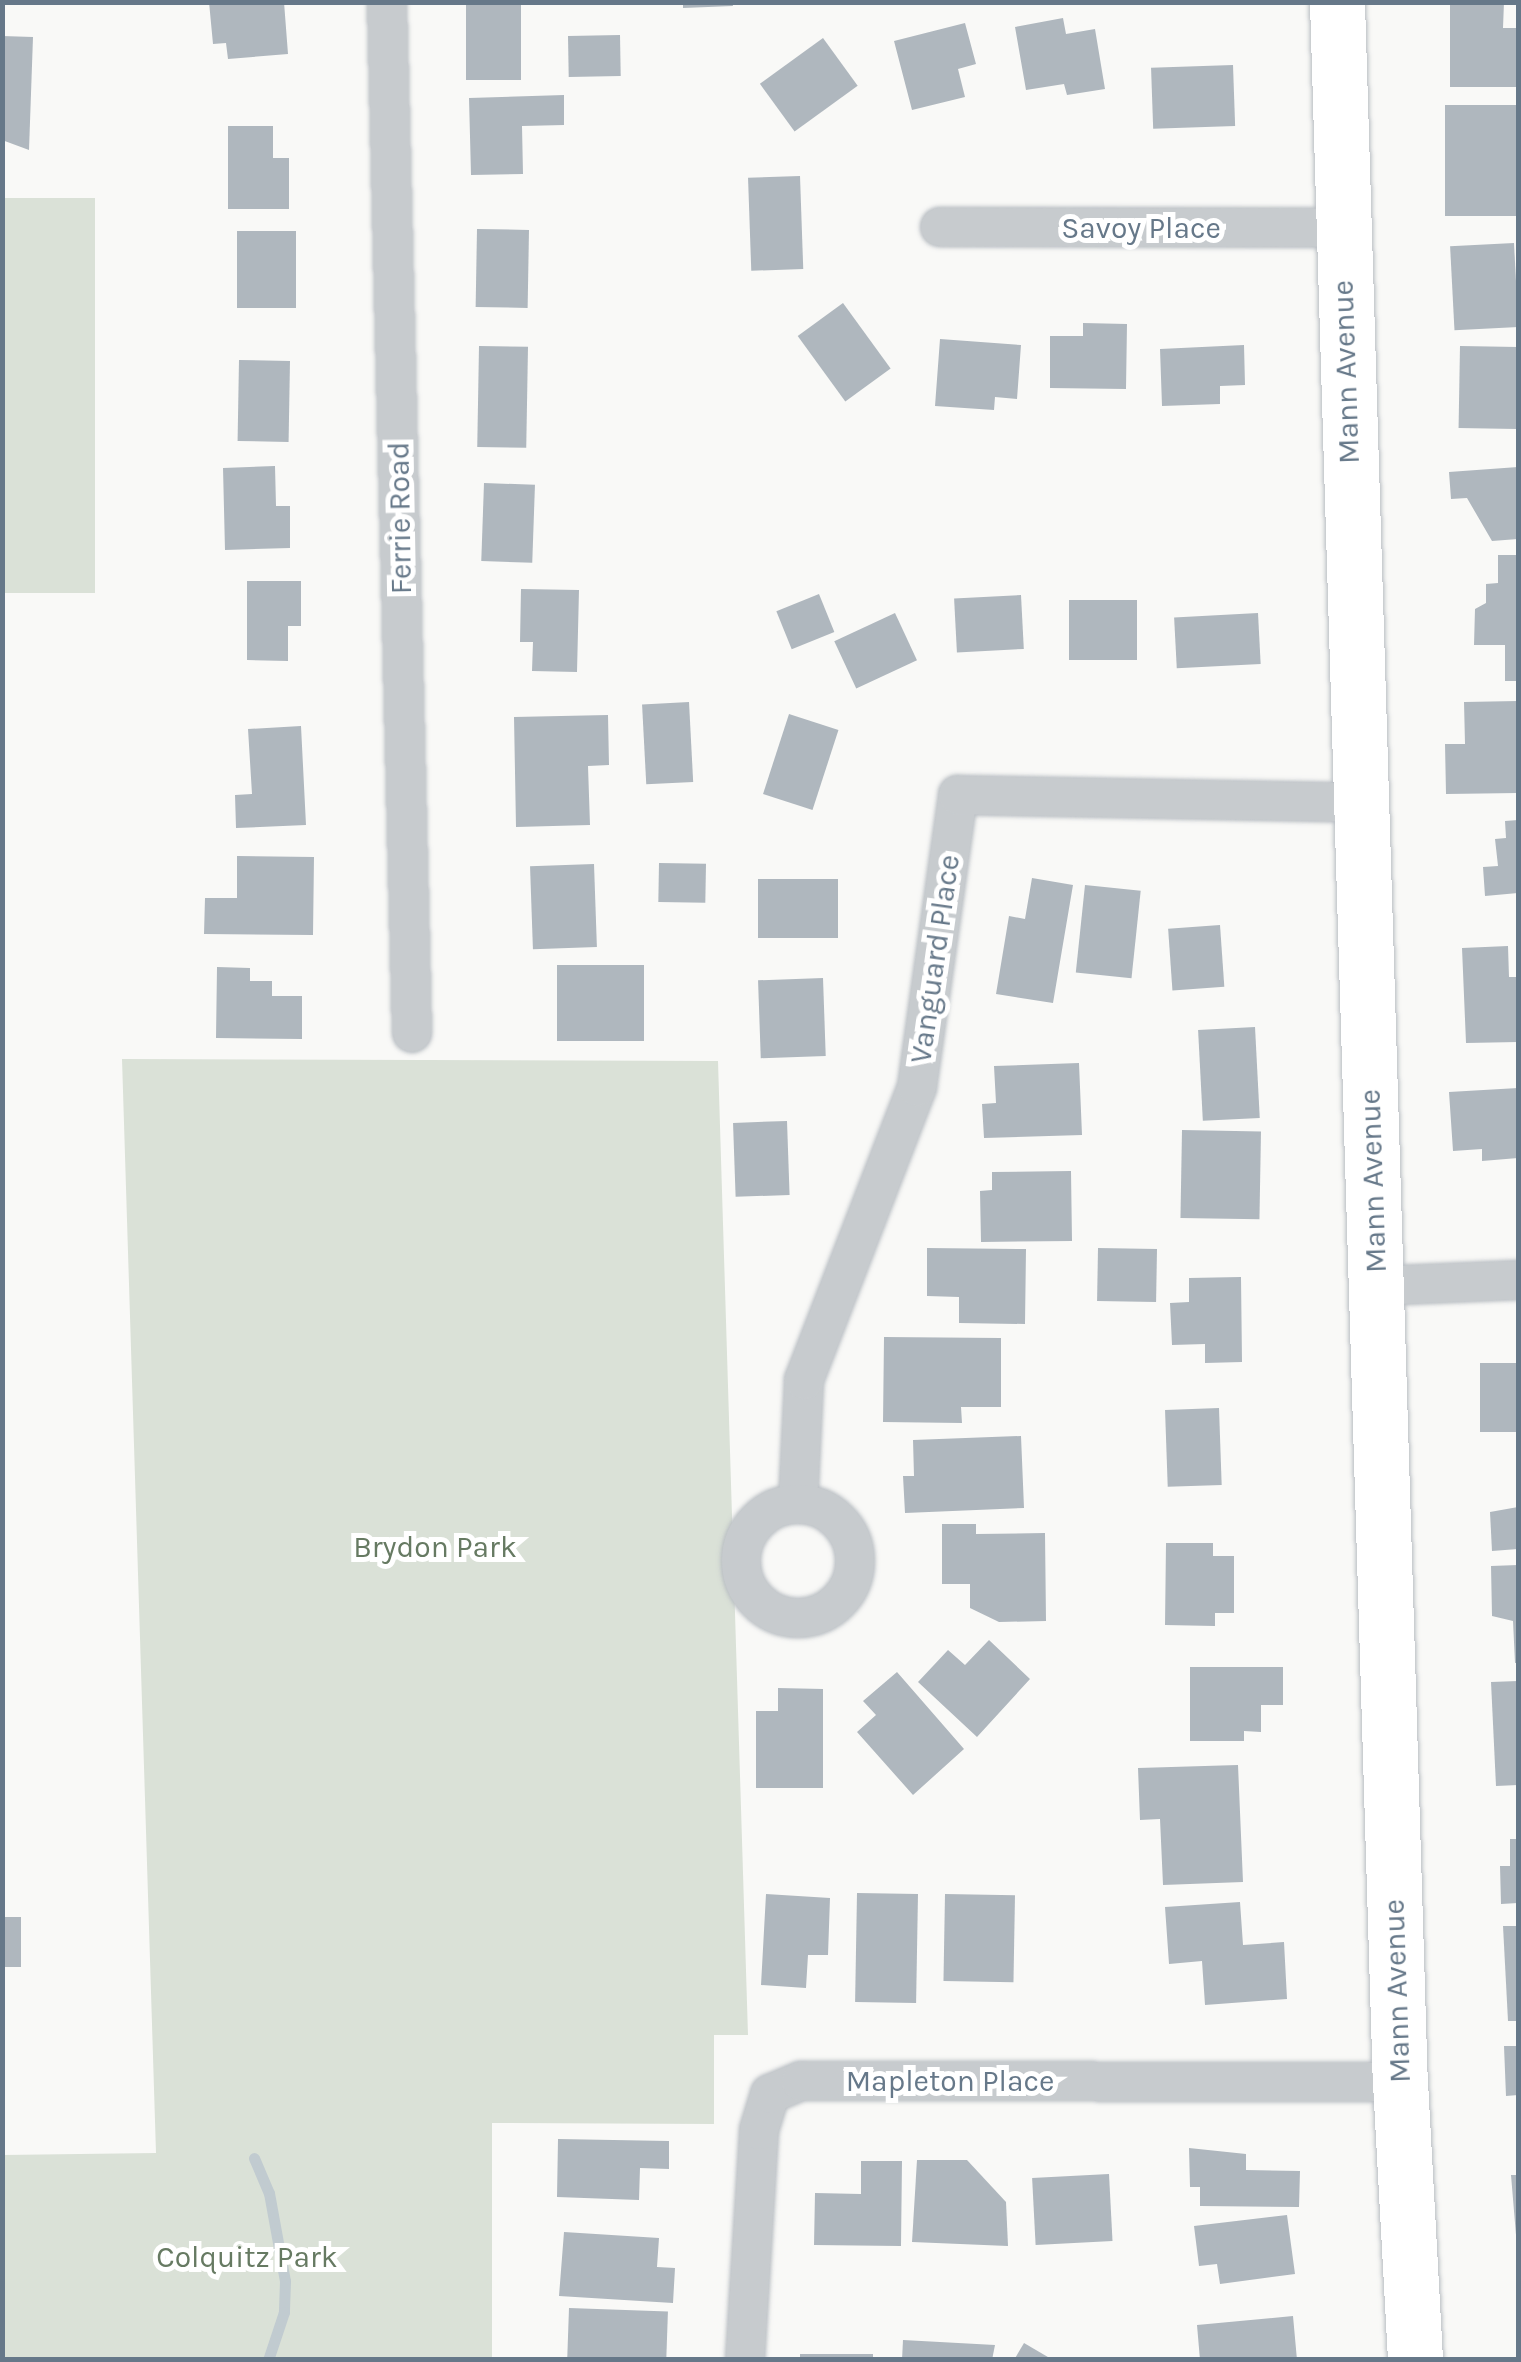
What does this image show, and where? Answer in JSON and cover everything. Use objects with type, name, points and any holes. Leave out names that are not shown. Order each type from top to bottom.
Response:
[{"type":"main road","name":"Mann Avenue","points":[[1336,2],[1400,2082],[1415,2360]]},
{"type":"street","name":"Ferrie Road","points":[[387,2],[412,1033]]},
{"type":"street","name":"Savoy Place","points":[[940,228],[1341,228]]},
{"type":"street","name":"Vanguard Place","points":[[798,1504],[804,1380],[918,1086],[958,795],[1360,803]]},
{"type":"street","points":[[1377,1286],[1518,1280]]},
{"type":"street","name":"Mapleton Place","points":[[745,2360],[758,2130],[770,2094],[801,2081],[1400,2082]]},
{"type":"green space","points":[[2,198],[95,198],[95,593],[2,593]]},
{"type":"green space","name":"Brydon Park","points":[[122,1059],[718,1061],[748,2035],[714,2035],[714,2124],[492,2123],[492,2359],[3,2359],[3,2155],[156,2153]]},
{"type":"building","points":[[209,2],[284,2],[288,54],[228,59],[226,43],[213,44]]},
{"type":"building","points":[[466,2],[521,2],[521,80],[466,80]]},
{"type":"building","points":[[683,2],[732,2],[733,6],[683,8]]},
{"type":"building","points":[[1450,2],[1504,2],[1503,28],[1518,28],[1518,87],[1450,87]]},
{"type":"building","points":[[1063,18],[1066,34],[1095,29],[1105,89],[1067,95],[1064,84],[1026,90],[1015,27]]},
{"type":"building","points":[[965,23],[976,64],[958,69],[965,97],[912,110],[894,41]]},
{"type":"building","points":[[620,35],[621,76],[569,77],[568,36]]},
{"type":"building","points":[[2,36],[33,37],[29,150],[2,140]]},
{"type":"building","points":[[823,38],[858,86],[795,132],[760,84]]},
{"type":"building","points":[[1233,65],[1235,126],[1153,129],[1151,68]]},
{"type":"building","points":[[564,95],[564,125],[522,126],[523,174],[471,175],[469,98]]},
{"type":"building","points":[[1445,105],[1518,105],[1518,216],[1445,216]]},
{"type":"building","points":[[228,126],[273,126],[273,158],[289,158],[289,209],[228,209]]},
{"type":"building","points":[[800,176],[803,269],[751,271],[748,178]]},
{"type":"building","points":[[477,229],[529,230],[528,308],[476,307]]},
{"type":"building","points":[[237,231],[296,231],[296,308],[237,308]]},
{"type":"building","points":[[1514,243],[1518,327],[1454,330],[1450,246]]},
{"type":"building","points":[[843,303],[891,369],[845,401],[798,336]]},
{"type":"building","points":[[1083,323],[1127,324],[1126,389],[1050,388],[1050,336],[1083,336]]},
{"type":"building","points":[[940,339],[1021,345],[1017,399],[995,397],[994,410],[935,406]]},
{"type":"building","points":[[1244,345],[1245,385],[1220,386],[1220,404],[1162,406],[1160,349]]},
{"type":"building","points":[[479,346],[528,347],[526,448],[477,447]]},
{"type":"building","points":[[1460,346],[1518,347],[1517,429],[1459,428]]},
{"type":"building","points":[[239,360],[290,361],[289,442],[238,441]]},
{"type":"building","points":[[275,466],[276,506],[290,506],[290,548],[225,550],[223,468]]},
{"type":"building","points":[[1518,467],[1518,539],[1492,541],[1467,498],[1451,499],[1449,472]]},
{"type":"building","points":[[484,483],[535,485],[532,563],[481,561]]},
{"type":"building","points":[[1498,555],[1518,555],[1518,681],[1505,681],[1505,645],[1474,645],[1475,609],[1486,603],[1486,584],[1498,583]]},
{"type":"building","points":[[247,581],[301,581],[301,626],[288,626],[288,661],[247,660]]},
{"type":"building","points":[[521,589],[579,590],[577,672],[532,671],[533,642],[520,642]]},
{"type":"building","points":[[819,594],[834,632],[792,649],[776,611]]},
{"type":"building","points":[[1021,595],[1024,649],[957,652],[954,599]]},
{"type":"building","points":[[1069,600],[1137,600],[1137,660],[1069,660]]},
{"type":"building","points":[[895,613],[917,660],[856,688],[834,641]]},
{"type":"building","points":[[1258,613],[1261,664],[1177,668],[1174,617]]},
{"type":"building","points":[[1518,701],[1518,793],[1446,794],[1445,744],[1465,744],[1464,702]]},
{"type":"building","points":[[689,702],[693,782],[646,784],[642,704]]},
{"type":"building","points":[[789,714],[838,730],[812,810],[763,794]]},
{"type":"building","points":[[608,715],[609,765],[588,766],[590,825],[516,827],[514,717]]},
{"type":"building","points":[[301,726],[306,825],[236,828],[235,795],[252,794],[248,729]]},
{"type":"building","points":[[1518,820],[1518,893],[1485,896],[1483,867],[1498,866],[1495,839],[1506,838],[1505,821]]},
{"type":"building","points":[[237,856],[314,857],[313,935],[204,934],[205,898],[237,898]]},
{"type":"building","points":[[659,863],[706,864],[705,903],[658,902]]},
{"type":"building","points":[[594,864],[597,947],[533,949],[530,866]]},
{"type":"building","points":[[1032,878],[1073,885],[1053,1003],[996,994],[1009,916],[1025,919]]},
{"type":"building","points":[[758,879],[838,879],[838,938],[758,938]]},
{"type":"building","points":[[1085,885],[1141,891],[1131,978],[1076,973]]},
{"type":"building","points":[[1220,925],[1224,987],[1172,990],[1168,929]]},
{"type":"building","points":[[1508,946],[1509,977],[1518,977],[1518,1042],[1466,1043],[1462,948]]},
{"type":"building","points":[[557,965],[644,965],[644,1041],[557,1041]]},
{"type":"building","points":[[217,967],[250,968],[250,981],[272,981],[272,996],[302,996],[302,1039],[216,1038]]},
{"type":"building","points":[[823,978],[826,1056],[761,1058],[758,980]]},
{"type":"building","points":[[1255,1027],[1260,1118],[1203,1121],[1198,1030]]},
{"type":"building","points":[[1079,1063],[1082,1135],[984,1138],[982,1104],[996,1103],[994,1066]]},
{"type":"building","points":[[1518,1088],[1518,1158],[1482,1161],[1482,1149],[1453,1151],[1449,1092]]},
{"type":"building","points":[[787,1121],[790,1195],[736,1197],[733,1123]]},
{"type":"building","points":[[1182,1130],[1261,1131],[1259,1219],[1180,1218]]},
{"type":"building","points":[[1071,1171],[1072,1241],[981,1242],[980,1191],[992,1190],[992,1172]]},
{"type":"building","points":[[927,1248],[1026,1249],[1025,1324],[959,1323],[959,1297],[927,1296]]},
{"type":"building","points":[[1098,1248],[1157,1249],[1156,1302],[1097,1301]]},
{"type":"building","points":[[1241,1277],[1242,1362],[1205,1363],[1205,1344],[1172,1345],[1170,1303],[1189,1302],[1189,1278]]},
{"type":"building","points":[[884,1337],[1001,1338],[1001,1407],[961,1407],[962,1423],[883,1422]]},
{"type":"building","points":[[1480,1363],[1518,1363],[1518,1432],[1480,1432]]},
{"type":"building","points":[[1219,1408],[1222,1485],[1168,1487],[1165,1410]]},
{"type":"building","points":[[1021,1436],[1024,1508],[905,1513],[903,1476],[914,1476],[913,1440]]},
{"type":"building","points":[[1518,1507],[1518,1549],[1492,1551],[1490,1512]]},
{"type":"building","points":[[942,1524],[976,1524],[976,1534],[1045,1533],[1046,1621],[999,1622],[970,1608],[970,1584],[942,1584]]},
{"type":"building","points":[[1166,1543],[1213,1543],[1213,1556],[1234,1556],[1234,1613],[1215,1613],[1215,1626],[1165,1625]]},
{"type":"building","points":[[1518,1565],[1515,1663],[1513,1621],[1492,1616],[1491,1566]]},
{"type":"building","points":[[989,1640],[1030,1679],[977,1737],[918,1682],[948,1650],[965,1665]]},
{"type":"building","points":[[1190,1667],[1283,1667],[1283,1705],[1261,1705],[1261,1732],[1244,1731],[1244,1741],[1190,1741]]},
{"type":"building","points":[[897,1672],[964,1749],[913,1795],[857,1732],[876,1715],[863,1701]]},
{"type":"building","points":[[1518,1681],[1518,1785],[1496,1786],[1491,1682]]},
{"type":"building","points":[[778,1688],[823,1689],[823,1788],[756,1788],[756,1711],[778,1711]]},
{"type":"building","points":[[1238,1765],[1243,1882],[1163,1885],[1160,1819],[1140,1820],[1138,1768]]},
{"type":"building","points":[[1510,1839],[1518,1839],[1518,1903],[1501,1904],[1500,1866],[1510,1866]]},
{"type":"building","points":[[857,1893],[918,1894],[916,2003],[855,2002]]},
{"type":"building","points":[[766,1894],[830,1898],[828,1955],[808,1955],[806,1988],[761,1985]]},
{"type":"building","points":[[945,1894],[1015,1895],[1013,1982],[943,1981]]},
{"type":"building","points":[[1240,1902],[1243,1945],[1284,1942],[1287,1999],[1205,2005],[1202,1961],[1169,1964],[1165,1907]]},
{"type":"building","points":[[2,1917],[21,1917],[21,1967],[2,1967]]},
{"type":"building","points":[[1503,1926],[1518,1926],[1518,2021],[1508,2021]]},
{"type":"building","points":[[1504,2046],[1518,2046],[1518,2095],[1506,2096]]},
{"type":"building","points":[[558,2139],[669,2141],[669,2169],[640,2168],[639,2200],[557,2197]]},
{"type":"building","points":[[1189,2148],[1246,2154],[1246,2170],[1300,2171],[1299,2207],[1200,2206],[1200,2187],[1190,2187]]},
{"type":"building","points":[[917,2160],[967,2160],[1006,2202],[1008,2246],[912,2242]]},
{"type":"building","points":[[861,2161],[902,2161],[901,2246],[814,2245],[815,2193],[861,2194]]},
{"type":"building","points":[[1109,2174],[1113,2241],[1036,2245],[1032,2178]]},
{"type":"building","points":[[1511,2175],[1518,2175],[1518,2235],[1516,2235]]},
{"type":"building","points":[[1287,2215],[1295,2274],[1220,2284],[1217,2264],[1199,2266],[1194,2226]]},
{"type":"building","points":[[564,2232],[659,2238],[657,2267],[675,2268],[673,2303],[559,2296]]},
{"type":"building","points":[[569,2308],[668,2311],[666,2360],[567,2360]]},
{"type":"building","points":[[1293,2316],[1297,2360],[1200,2360],[1197,2325]]},
{"type":"building","points":[[903,2340],[995,2345],[992,2360],[902,2360]]},
{"type":"building","points":[[1024,2343],[1053,2360],[1014,2360]]},
{"type":"building","points":[[800,2354],[873,2354],[873,2360],[800,2360]]},
{"type":"waterway","points":[[254,2158],[269,2193],[285,2281],[284,2312],[268,2360]]},
{"type":"park label","name":"Colquitz Park","points":[[247,2257]]}]
